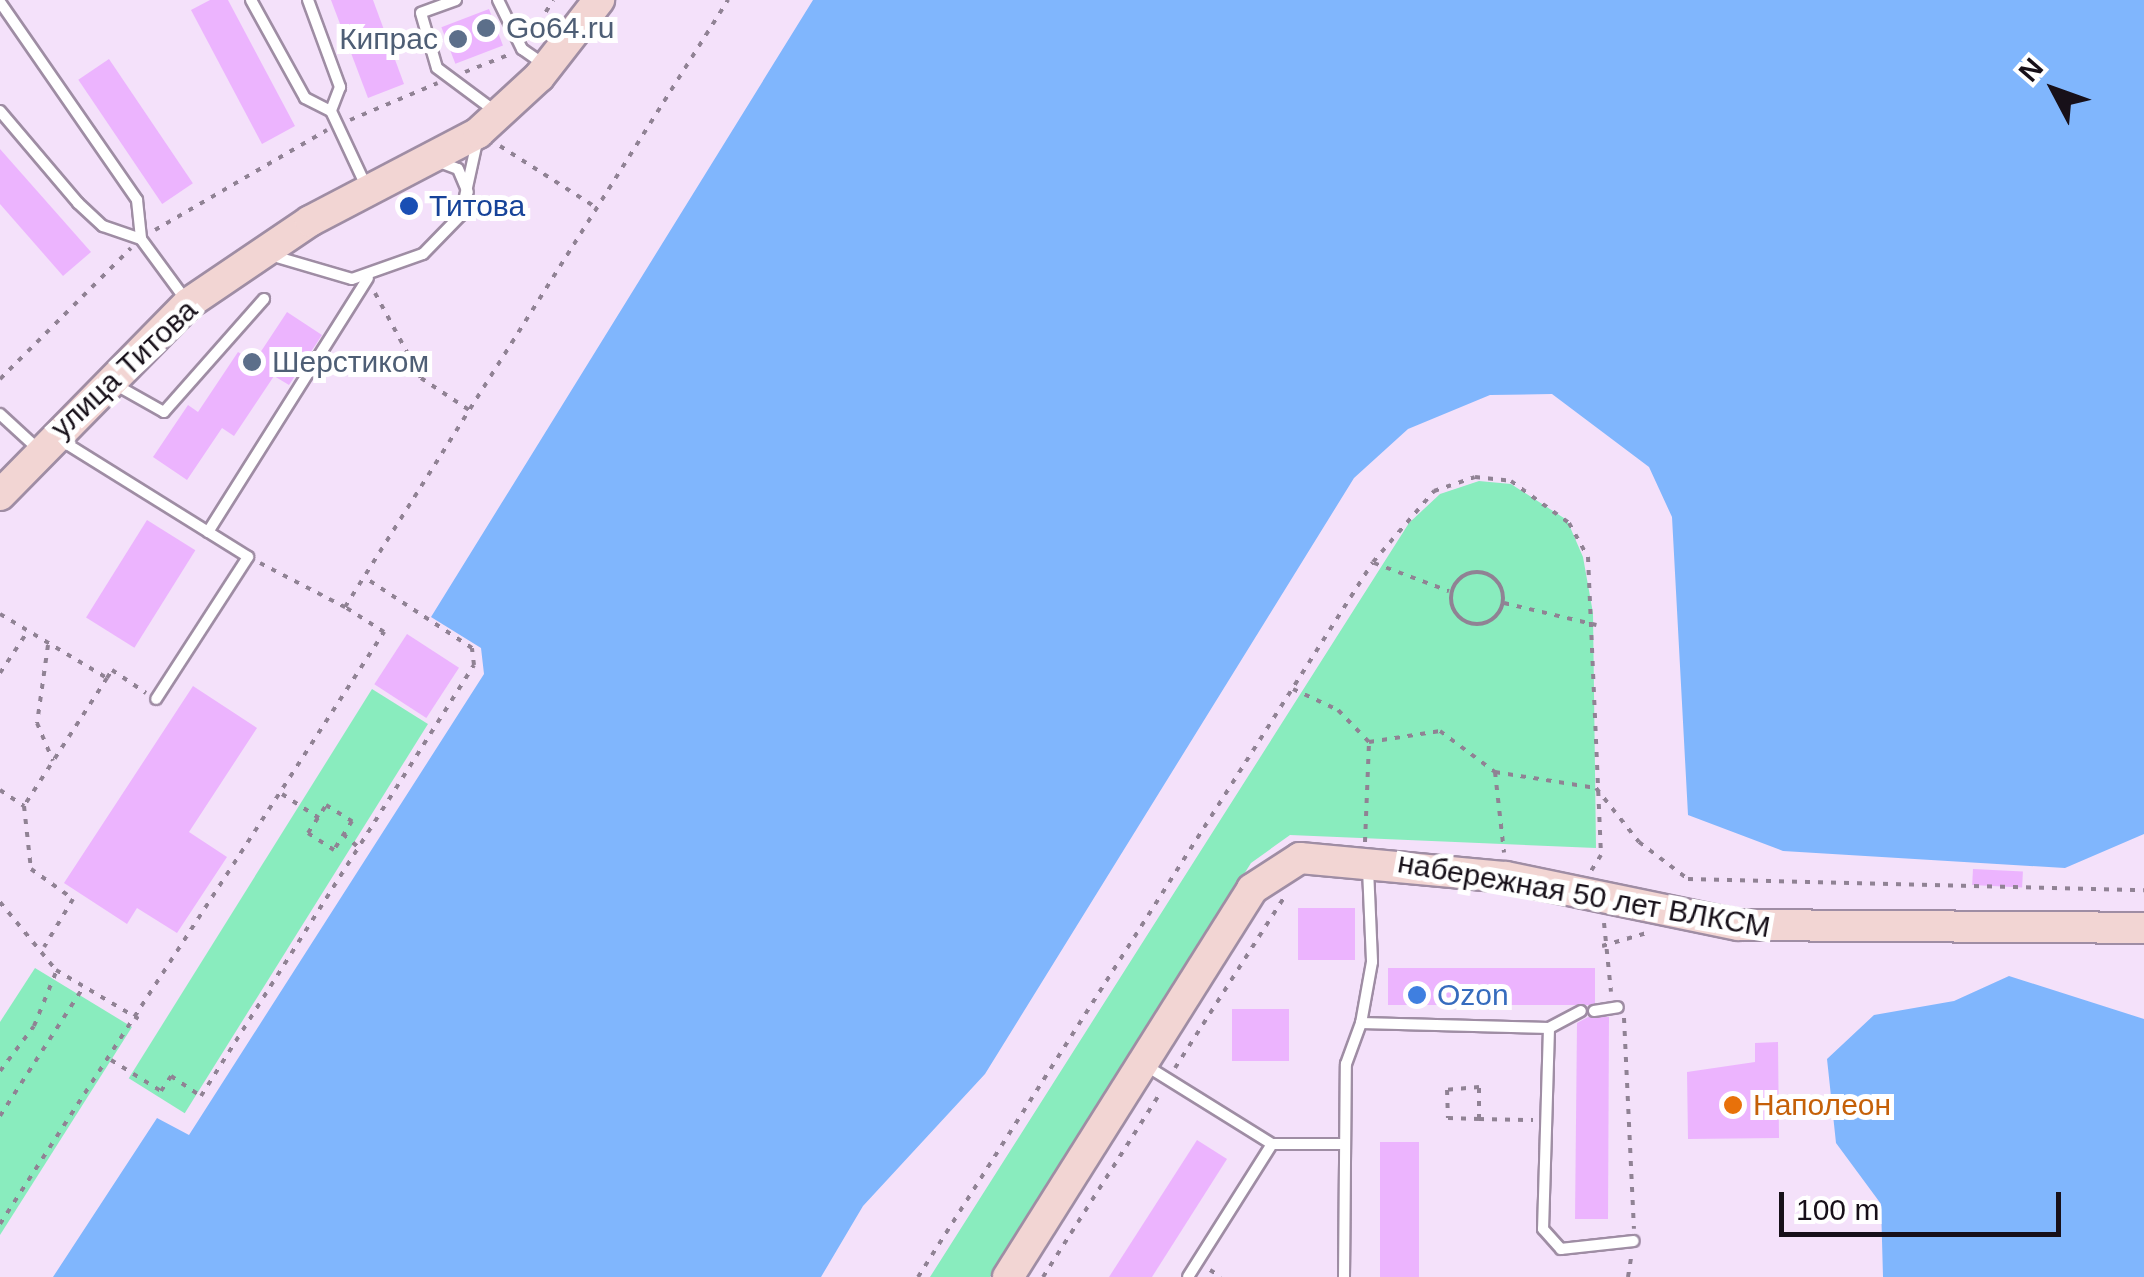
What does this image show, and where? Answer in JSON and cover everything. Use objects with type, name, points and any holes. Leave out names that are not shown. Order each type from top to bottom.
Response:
[{"type":"street","name":"улица Титова","points":[[0,496],[106,379],[189,304],[259,254],[489,124],[535,58],[597,1]]},
{"type":"street","name":"набережная 50 лет ВЛКСМ","points":[[1008,1277],[1156,1072],[1273,869],[1300,858],[1365,859],[1506,877],[1610,899],[1805,930],[2144,928]]},
{"type":"lane","points":[[251,0],[305,98],[331,111],[368,192]]},
{"type":"lane","points":[[308,0],[340,86],[331,111]]},
{"type":"lane","points":[[208,532],[368,278],[423,254],[469,198],[489,124],[452,78],[437,68],[420,13],[456,0]]},
{"type":"lane","points":[[498,0],[535,58]]},
{"type":"lane","points":[[0,2],[137,200],[140,240]]},
{"type":"lane","points":[[0,111],[78,203],[140,240],[189,304]]},
{"type":"lane","points":[[430,160],[458,169],[469,198]]},
{"type":"lane","points":[[259,254],[368,278]]},
{"type":"lane","points":[[106,379],[164,412],[264,299]]},
{"type":"lane","points":[[0,414],[248,556],[156,699]]},
{"type":"lane","points":[[1344,1277],[1346,1064],[1361,1023],[1372,962],[1365,859]]},
{"type":"lane","points":[[1594,1012],[1618,1007]]},
{"type":"lane","points":[[1361,1023],[1549,1028],[1582,1011]]},
{"type":"lane","points":[[1549,1028],[1543,1230],[1561,1249],[1634,1241]]},
{"type":"lane","points":[[1156,1072],[1272,1144],[1345,1144]]},
{"type":"lane","points":[[1188,1277],[1272,1144]]},
{"type":"path","points":[[0,379],[140,240],[266,158],[452,78],[535,58],[553,0]]},
{"type":"path","points":[[345,607],[728,0]]},
{"type":"path","points":[[489,124],[597,208]]},
{"type":"path","points":[[368,278],[422,378],[469,410]]},
{"type":"path","points":[[918,1277],[1374,562],[1434,491],[1476,477],[1511,481],[1570,523],[1588,557],[1596,625],[1596,788],[1602,855],[1577,891]]},
{"type":"path","points":[[0,1224],[140,1019],[384,632],[248,556]]},
{"type":"path","points":[[1374,562],[1449,591]]},
{"type":"path","points":[[1484,571],[1500,582],[1504,603],[1489,622],[1470,624],[1454,614],[1449,591],[1464,574],[1484,571]]},
{"type":"path","points":[[111,1060],[161,1091],[171,1076],[201,1096],[476,656],[364,577]]},
{"type":"path","points":[[1504,603],[1596,625]]},
{"type":"path","points":[[0,614],[107,678]]},
{"type":"path","points":[[0,673],[28,631]]},
{"type":"path","points":[[49,644],[37,724],[53,761]]},
{"type":"path","points":[[44,948],[74,899],[31,869],[24,806],[112,670],[156,699]]},
{"type":"path","points":[[1292,689],[1338,710],[1369,742],[1365,859]]},
{"type":"path","points":[[1369,742],[1440,731],[1495,772],[1596,788],[1639,842],[1688,880],[2144,890]]},
{"type":"path","points":[[1495,772],[1506,877]]},
{"type":"path","points":[[0,790],[24,806]]},
{"type":"path","points":[[282,794],[318,818]]},
{"type":"path","points":[[326,804],[352,820],[334,850],[308,833],[318,818],[326,804]]},
{"type":"path","points":[[343,834],[358,847]]},
{"type":"path","points":[[1044,1277],[1156,1072],[1289,889]]},
{"type":"path","points":[[1610,899],[1601,938],[1618,1007],[1634,1241],[1628,1277]]},
{"type":"path","points":[[0,902],[44,948],[56,970],[140,1019]]},
{"type":"path","points":[[0,1071],[34,1026],[56,970]]},
{"type":"path","points":[[0,1116],[84,986]]},
{"type":"path","points":[[1479,1118],[1479,1087],[1446,1090],[1448,1118],[1548,1120]]},
{"type":"green space","points":[[1479,481],[1511,484],[1567,520],[1583,557],[1593,613],[1596,848],[1290,835],[1251,863],[990,1277],[930,1277],[1409,523],[1440,494]]},
{"type":"green space","points":[[372,689],[428,724],[185,1113],[129,1078]]},
{"type":"green space","points":[[35,968],[132,1027],[0,1235],[0,1022]]},
{"type":"water","points":[[813,0],[2144,0],[2144,834],[2065,868],[1783,851],[1688,815],[1672,517],[1649,467],[1552,394],[1490,395],[1408,429],[1354,478],[985,1074],[863,1206],[821,1277],[53,1277],[157,1118],[189,1135],[484,674],[481,648],[431,617]]},
{"type":"water","points":[[2009,976],[2144,1019],[2144,1277],[1883,1277],[1881,1204],[1836,1143],[1827,1059],[1874,1015],[1954,1001]]},
{"type":"building","points":[[210,0],[228,0],[295,126],[262,144],[191,10]]},
{"type":"building","points":[[331,0],[373,0],[404,84],[368,98]]},
{"type":"building","points":[[489,9],[503,45],[455,64],[441,27]]},
{"type":"building","points":[[109,59],[193,183],[162,204],[78,80]]},
{"type":"building","points":[[0,149],[91,252],[63,276],[0,204]]},
{"type":"building","points":[[287,312],[322,335],[289,385],[274,376],[234,436],[222,428],[187,480],[153,457],[188,405],[198,412],[238,352],[254,362]]},
{"type":"building","points":[[147,520],[195,550],[134,648],[86,618]]},
{"type":"building","points":[[407,634],[459,668],[426,718],[374,684]]},
{"type":"building","points":[[193,686],[257,728],[189,832],[227,857],[177,933],[137,908],[127,924],[64,883]]},
{"type":"building","points":[[1973,869],[2023,872],[2022,888],[1972,885]]},
{"type":"building","points":[[1298,908],[1355,908],[1355,960],[1298,960]]},
{"type":"building","points":[[1388,968],[1595,968],[1595,1005],[1388,1005]]},
{"type":"building","points":[[1232,1009],[1289,1009],[1289,1061],[1232,1061]]},
{"type":"building","points":[[1588,1017],[1609,1017],[1608,1219],[1575,1219],[1577,1023]]},
{"type":"building","name":"Наполеон","points":[[1778,1042],[1779,1138],[1688,1139],[1687,1072],[1755,1062],[1755,1043]]},
{"type":"building","points":[[1197,1140],[1227,1159],[1152,1277],[1109,1277]]},
{"type":"building","points":[[1380,1142],[1419,1142],[1419,1277],[1380,1277]]},
{"type":"place","name":"Go64.ru","points":[[486,28]]},
{"type":"place","name":"Кипрас","points":[[458,39]]},
{"type":"place","name":"Титова","points":[[409,206]]},
{"type":"place","name":"Шерстиком","points":[[252,362]]},
{"type":"place","name":"Ozon","points":[[1417,995]]},
{"type":"place","name":"Наполеон","points":[[1733,1105]]}]
